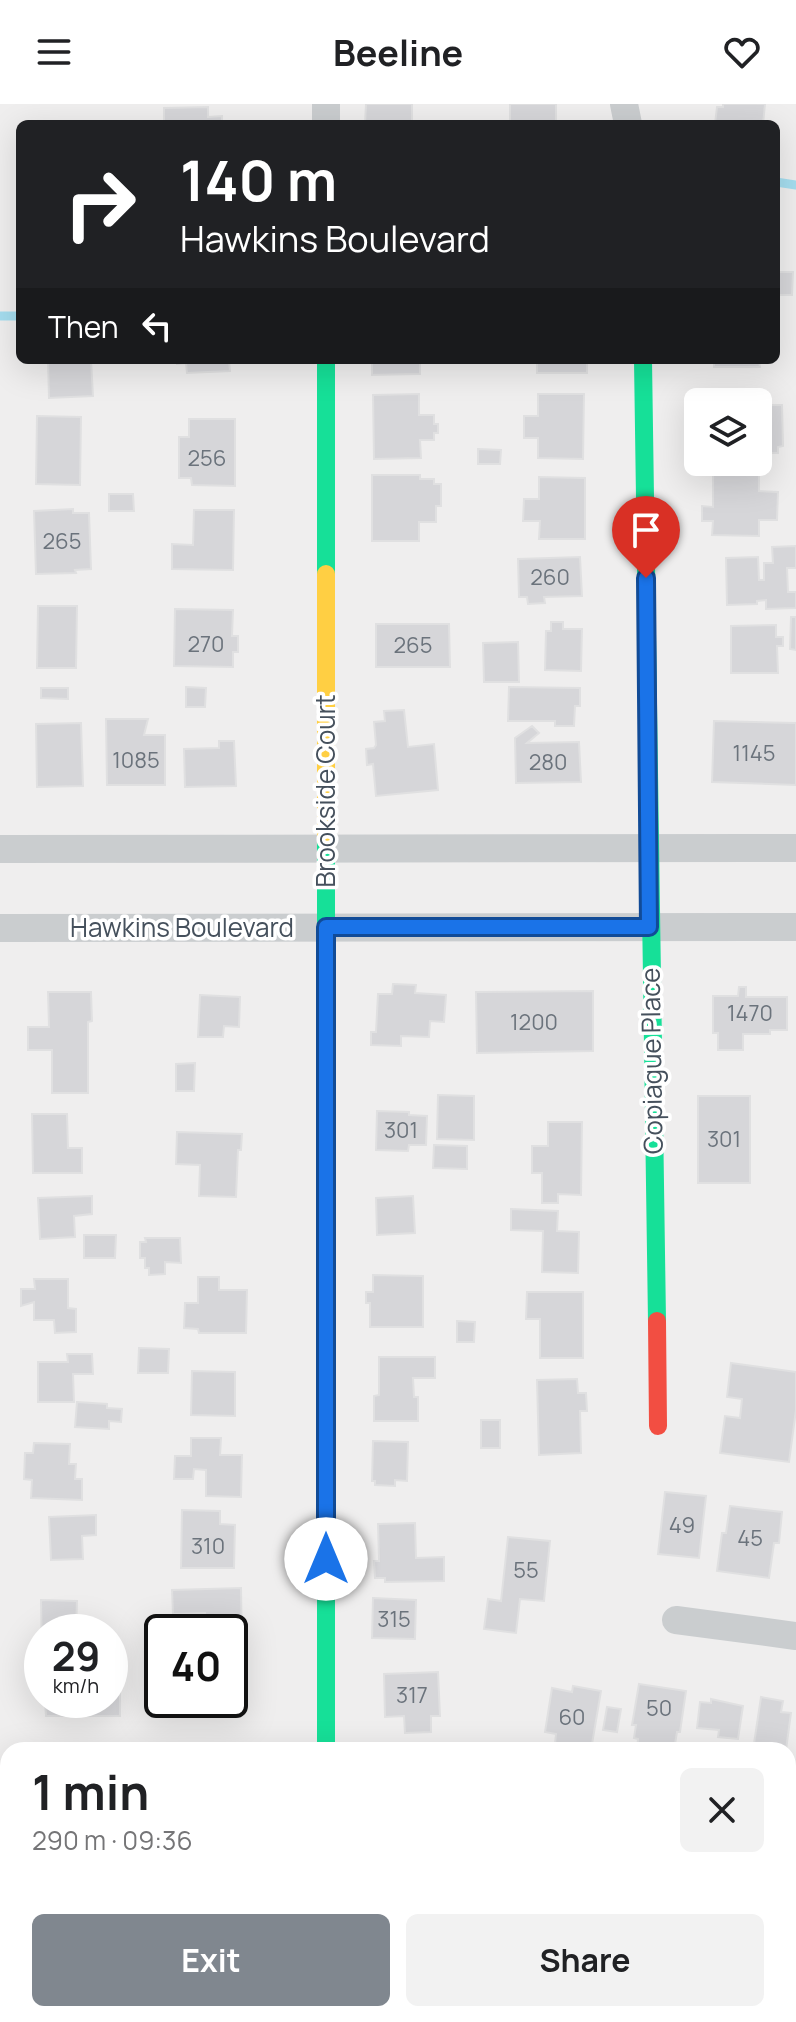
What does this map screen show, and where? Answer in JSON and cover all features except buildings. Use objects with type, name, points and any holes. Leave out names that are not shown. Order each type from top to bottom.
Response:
[{"type":"street","name":"Brookside Court","points":[[326,364],[326,1742]]},
{"type":"street","name":"Copiague Place","points":[[643,364],[658,1426]]},
{"type":"street","points":[[0,849],[796,848]]},
{"type":"street","name":"Hawkins Boulevard","points":[[0,928],[796,927]]},
{"type":"street","points":[[676,1620],[796,1636]]},
{"type":"waterway","points":[[780,183],[796,185]]},
{"type":"waterway","points":[[0,316],[16,316]]},
{"type":"traffic: fast","points":[[326,364],[326,574]]},
{"type":"traffic: fast","points":[[643,364],[657,1321]]},
{"type":"traffic: fast","points":[[326,840],[326,1742]]},
{"type":"traffic: slow","points":[[326,574],[326,840]]},
{"type":"traffic: jam","points":[[657,1321],[658,1426]]},
{"type":"route","points":[[326,1559],[326,927],[649,927],[646,578]]}]
